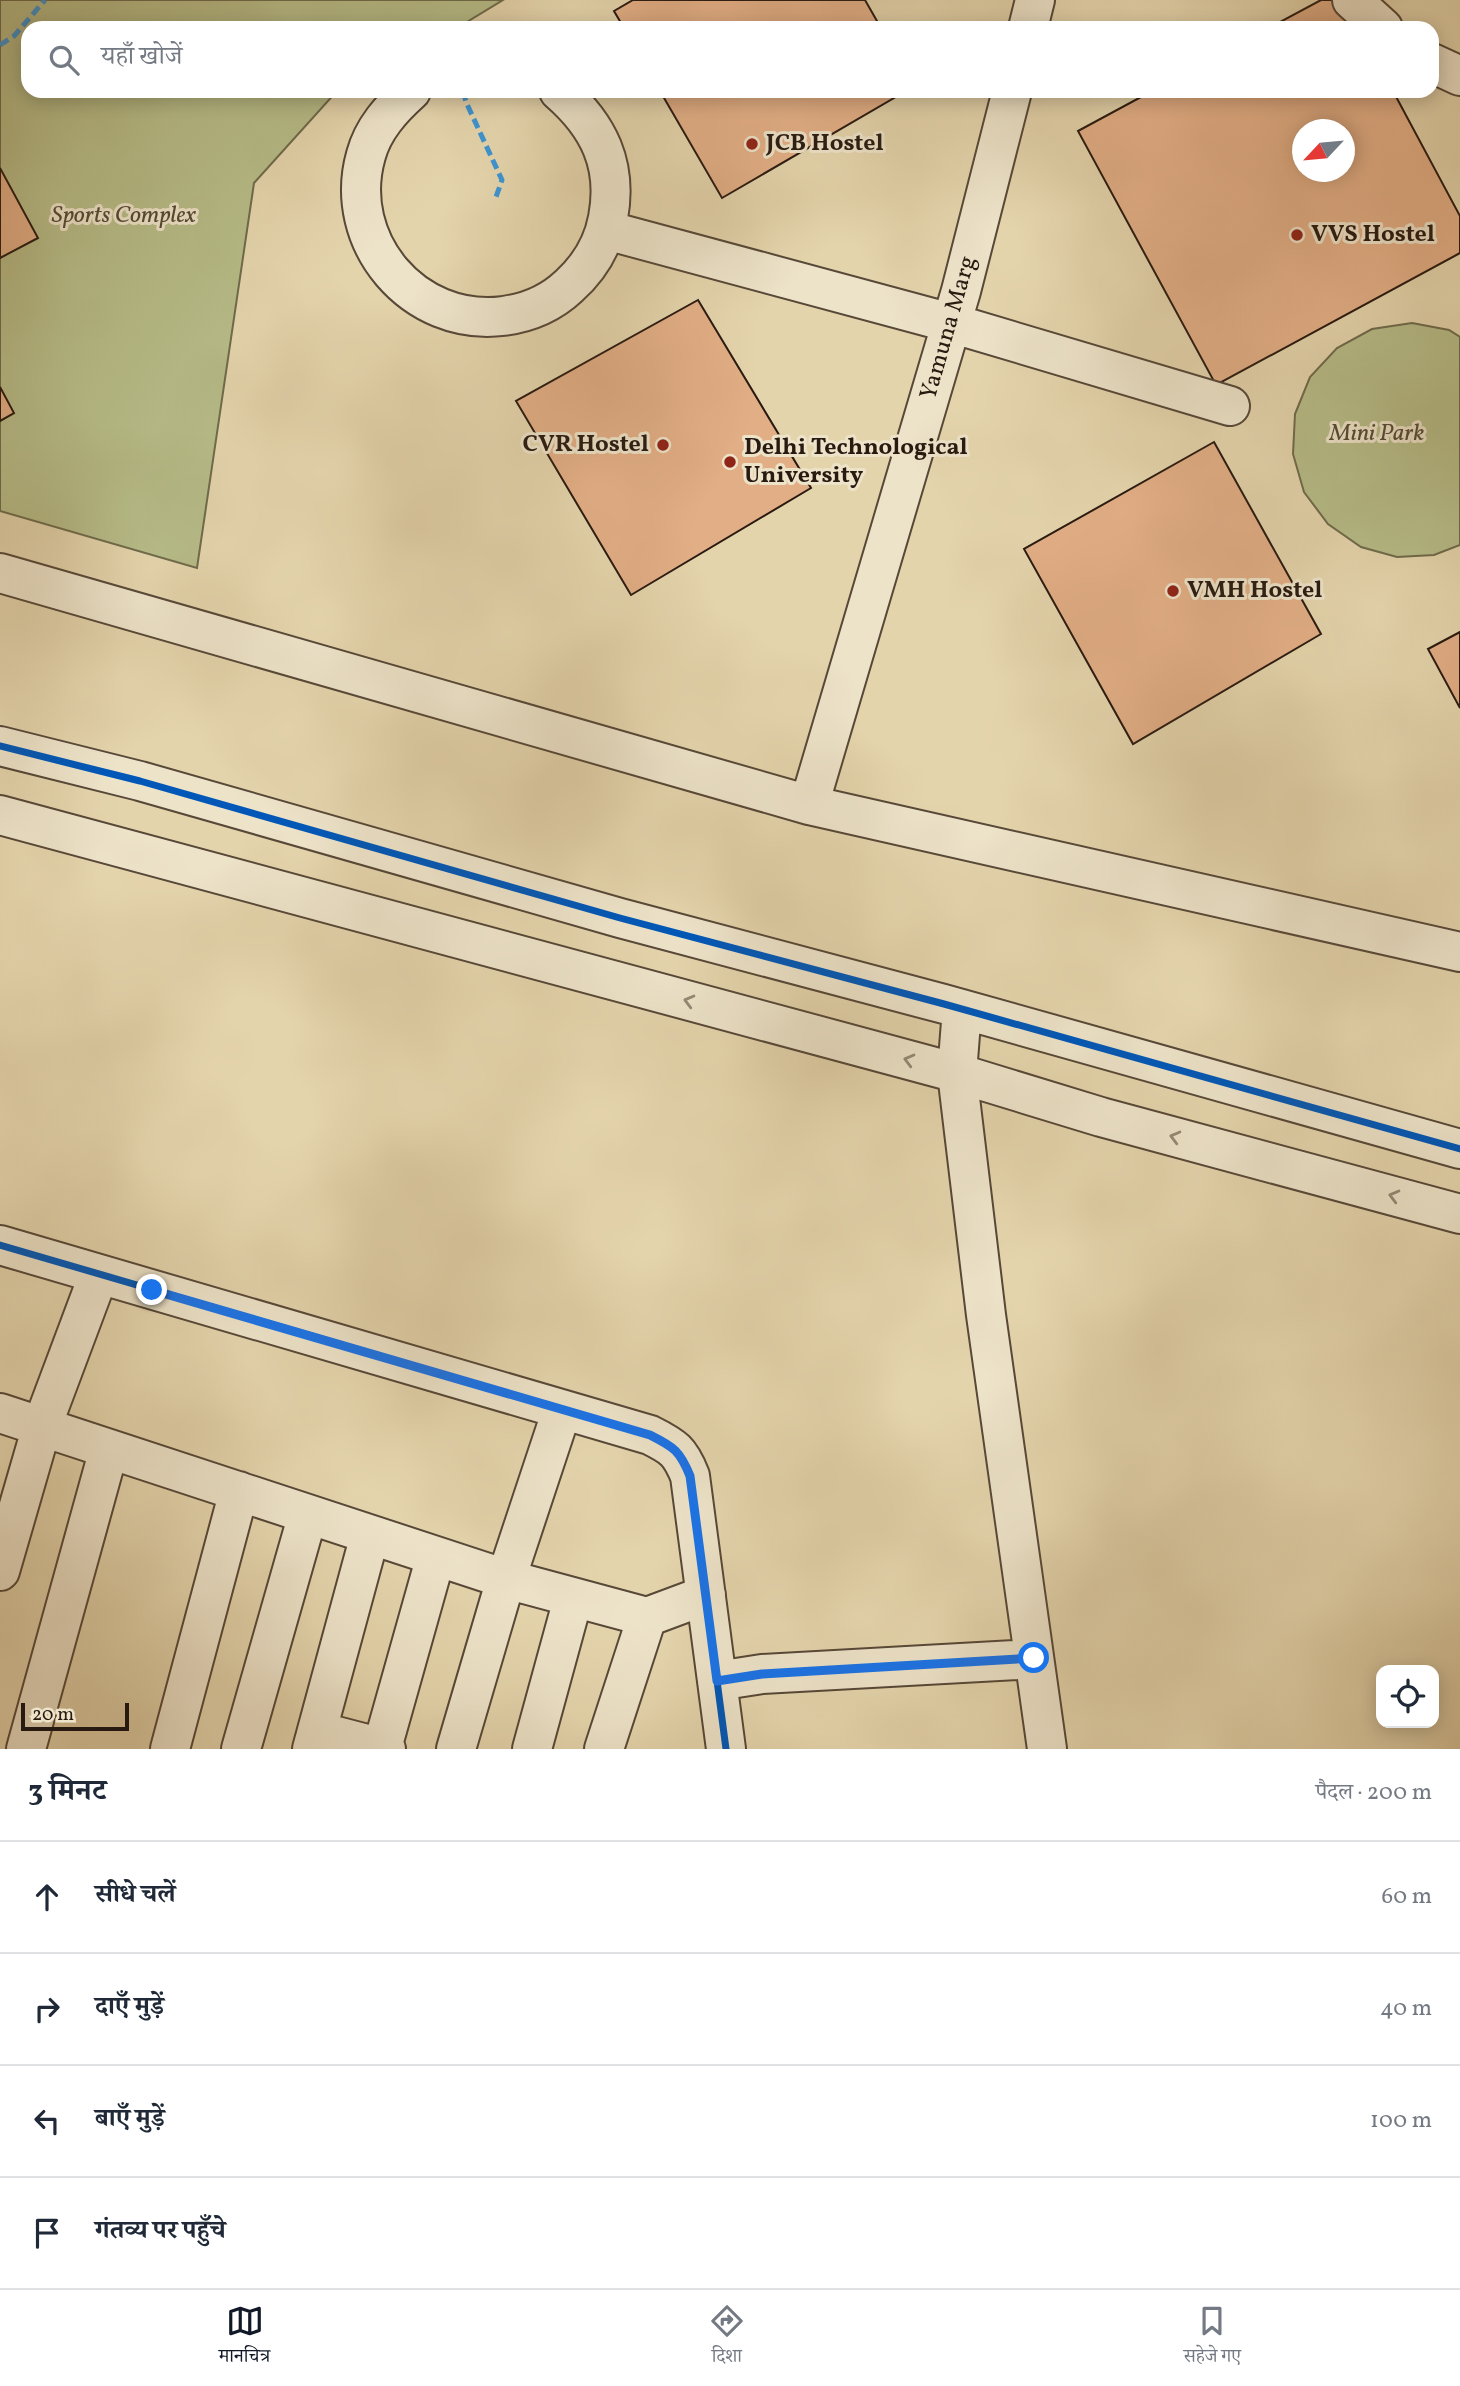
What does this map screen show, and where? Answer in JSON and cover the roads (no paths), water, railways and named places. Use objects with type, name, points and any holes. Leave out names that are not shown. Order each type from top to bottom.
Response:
[{"type":"street","points":[[1030,21],[1035,0]]},
{"type":"street","points":[[1352,0],[1375,21]]},
{"type":"street","points":[[1439,66],[1460,76]]},
{"type":"street","points":[[404,98],[377,130],[366,154],[361,180],[361,206],[367,232],[378,256],[394,277],[414,294],[436,307],[461,315],[488,318],[514,315],[538,307],[561,293],[580,276],[595,254],[606,230],[611,204],[611,178],[605,152],[594,128],[567,98]]},
{"type":"street","name":"Yamuna Marg","points":[[810,804],[951,323],[1010,98]]},
{"type":"street","points":[[606,230],[951,323],[1230,406]]},
{"type":"street","points":[[0,573],[810,804],[1460,952]]},
{"type":"street","points":[[0,746],[140,781],[620,918],[962,1009],[1460,1149]]},
{"type":"street","points":[[0,815],[957,1073],[1101,1117],[1460,1214]]},
{"type":"street","points":[[962,1009],[957,1073],[986,1315],[1047,1749]]},
{"type":"street","points":[[2,1254],[99,1274],[650,1435],[674,1447],[690,1476],[726,1749]]},
{"type":"street","points":[[0,1571],[41,1426],[99,1274]]},
{"type":"street","points":[[456,1749],[506,1579],[562,1409]]},
{"type":"street","points":[[0,1413],[506,1579],[573,1598],[647,1617],[706,1595]]},
{"type":"street","points":[[26,1749],[109,1448]]},
{"type":"street","points":[[170,1749],[239,1491]]},
{"type":"street","points":[[241,1749],[308,1514]]},
{"type":"street","points":[[370,1535],[315,1740],[384,1748],[436,1556]]},
{"type":"street","points":[[533,1749],[573,1598]]},
{"type":"street","points":[[604,1749],[647,1617]]},
{"type":"street","points":[[717,1681],[762,1674],[1034,1658]]},
{"type":"place","name":"JCB Hostel","points":[[752,144]]},
{"type":"place","name":"VVS Hostel","points":[[1297,235]]},
{"type":"place","name":"CVR Hostel","points":[[663,445]]},
{"type":"place","name":"Delhi Technological University","points":[[730,462]]},
{"type":"place","name":"VMH Hostel","points":[[1173,591]]},
{"type":"park label","name":"Sports Complex","points":[[124,216]]},
{"type":"park label","name":"Mini Park","points":[[1377,434]]}]
